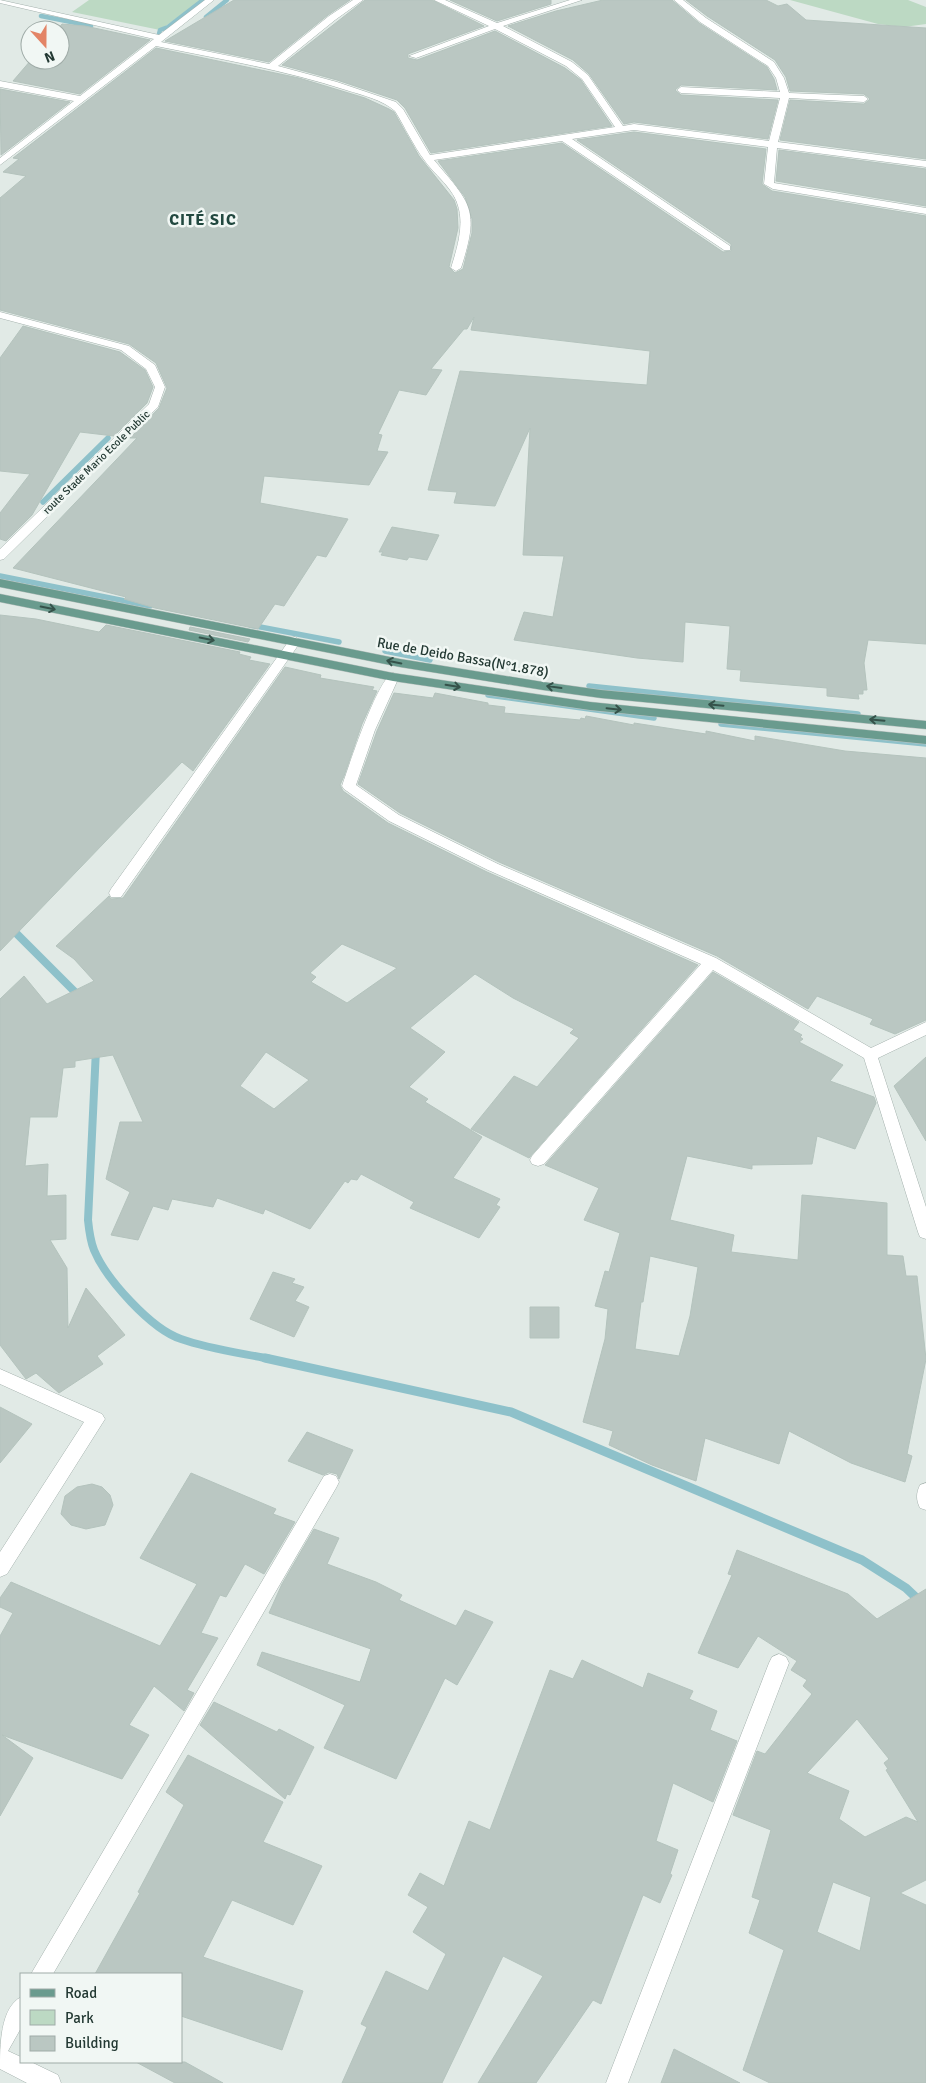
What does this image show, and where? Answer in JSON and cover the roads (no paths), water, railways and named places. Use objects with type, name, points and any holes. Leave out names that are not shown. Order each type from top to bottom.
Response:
[{"type":"main road","name":"Rue de Deido Bassa(N°1.878)","points":[[0,583],[400,663],[600,694],[926,724]]},
{"type":"main road","points":[[0,598],[393,677],[590,706],[926,740]]},
{"type":"street","points":[[0,162],[210,0]]},
{"type":"street","points":[[271,66],[332,18],[359,0]]},
{"type":"street","points":[[438,0],[496,26],[575,69],[585,77],[620,128]]},
{"type":"street","points":[[413,56],[496,26],[578,0]]},
{"type":"street","points":[[678,0],[703,20],[771,64],[780,78],[785,95],[773,144],[768,181],[772,185],[926,211]]},
{"type":"street","points":[[0,1],[157,41],[271,66],[312,77],[393,104],[399,109],[428,158],[458,194],[464,206],[467,220],[466,235],[456,268]]},
{"type":"street","points":[[0,84],[80,99]]},
{"type":"street","points":[[682,90],[864,99]]},
{"type":"street","points":[[428,158],[634,127],[926,164]]},
{"type":"street","points":[[562,137],[728,248]]},
{"type":"street","name":"route Stade Mario Ecole Public","points":[[0,315],[125,348],[151,367],[160,387],[154,405],[0,556]]},
{"type":"street","points":[[116,893],[295,641]]},
{"type":"street","points":[[393,677],[382,696],[362,744],[349,786],[394,818],[485,863],[711,962],[870,1056],[926,1232]]},
{"type":"street","points":[[538,1160],[711,962]]},
{"type":"street","points":[[870,1056],[926,1028]]},
{"type":"street","points":[[0,1376],[96,1419],[0,1568]]},
{"type":"street","points":[[42,1973],[330,1482]]},
{"type":"street","points":[[926,1491],[926,1502]]},
{"type":"street","points":[[617,2083],[779,1663]]},
{"type":"street","points":[[0,2044],[20,2010]]},
{"type":"street","points":[[0,2058],[50,2083]]},
{"type":"waterway","points":[[159,34],[160,30],[168,27],[203,0]]},
{"type":"waterway","points":[[206,17],[227,0]]},
{"type":"waterway","points":[[41,16],[91,26]]},
{"type":"waterway","points":[[43,502],[108,438]]},
{"type":"waterway","points":[[0,576],[150,606]]},
{"type":"waterway","points":[[250,625],[339,642]]},
{"type":"waterway","points":[[385,651],[430,660]]},
{"type":"waterway","points":[[589,686],[858,714]]},
{"type":"waterway","points":[[488,695],[654,718]]},
{"type":"waterway","points":[[721,724],[926,744]]},
{"type":"waterway","points":[[0,917],[80,997]]},
{"type":"waterway","points":[[96,1049],[88,1220],[94,1250],[100,1262],[108,1275],[131,1302],[156,1325],[169,1333],[203,1346],[265,1358]]},
{"type":"waterway","points":[[265,1358],[270,1359]]},
{"type":"waterway","points":[[265,1358],[511,1412],[862,1560],[906,1588],[926,1607]]},
{"type":"district","name":"CITÉ SIC","points":[[203,219]]}]
